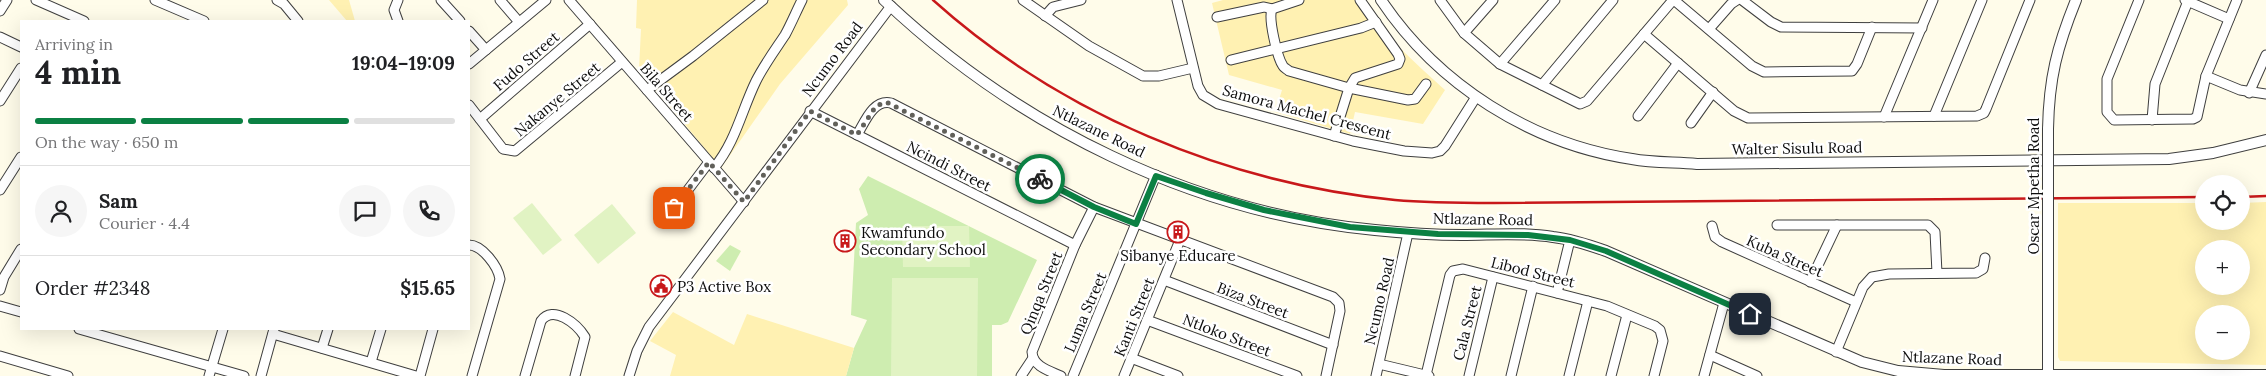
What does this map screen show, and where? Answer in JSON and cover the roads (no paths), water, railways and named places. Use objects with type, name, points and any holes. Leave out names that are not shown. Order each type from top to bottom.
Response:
[{"type":"street","points":[[0,11],[7,0]]},
{"type":"street","points":[[36,0],[82,20]]},
{"type":"street","points":[[155,0],[202,20]]},
{"type":"street","points":[[277,0],[284,4],[297,20]]},
{"type":"street","points":[[398,0],[394,13],[398,20]]},
{"type":"street","points":[[441,0],[459,20]]},
{"type":"street","points":[[500,0],[519,22]]},
{"type":"street","points":[[470,63],[546,0]]},
{"type":"street","name":"Bila Street","points":[[569,0],[744,202]]},
{"type":"street","points":[[647,90],[694,56],[762,0]]},
{"type":"street","points":[[663,206],[669,209],[676,207],[712,165],[727,152],[735,136],[744,106],[757,78],[785,34],[802,0]]},
{"type":"street","points":[[1023,0],[1089,46],[1144,76],[1159,76],[1193,68]]},
{"type":"street","points":[[1045,16],[1053,7],[1081,0]]},
{"type":"street","name":"Samora Machel Crescent","points":[[1177,0],[1198,86],[1207,99],[1334,136],[1404,151],[1423,153],[1440,150],[1455,133],[1476,97]]},
{"type":"street","points":[[1299,0],[1278,5],[1272,9],[1270,20],[1282,65],[1289,71],[1349,88],[1408,100],[1415,98],[1426,84]]},
{"type":"street","points":[[1334,136],[1349,88],[1355,78],[1362,74],[1398,64],[1400,59],[1360,0]]},
{"type":"street","name":"Walter Sisulu Road","points":[[1382,0],[1394,18],[1424,53],[1476,97],[1509,118],[1540,133],[1574,146],[1632,160],[1697,164],[2168,159],[2213,153],[2266,140]]},
{"type":"street","points":[[1440,0],[1464,33],[1500,64],[1577,103],[1584,103],[1674,0],[1760,71],[1835,72],[1852,70],[1855,68],[1872,27]]},
{"type":"street","points":[[1464,33],[1493,0]]},
{"type":"street","points":[[1500,64],[1555,0]]},
{"type":"street","points":[[1542,86],[1613,0]]},
{"type":"street","points":[[1709,29],[1731,4],[1737,0]]},
{"type":"street","points":[[1742,0],[1771,22],[1781,27],[1922,28]]},
{"type":"street","points":[[1884,117],[1933,0]]},
{"type":"street","points":[[1934,116],[1982,0]]},
{"type":"street","points":[[1644,34],[1737,113],[1748,118],[1977,116],[1984,113],[2030,0]]},
{"type":"street","name":"Oscar Mpetha Road","points":[[2048,375],[2048,101],[2054,61],[2076,0]]},
{"type":"street","points":[[2139,0],[2107,79],[2108,112],[2114,120],[2193,120],[2197,117],[2201,91],[2206,76],[2238,0]]},
{"type":"street","points":[[2152,120],[2155,84],[2187,1],[2230,19]]},
{"type":"street","name":"Ncumo Road","points":[[629,376],[637,351],[649,328],[744,202],[887,3]]},
{"type":"street","name":"Ntlazane Road","points":[[887,3],[922,35],[965,69],[1026,110],[1076,139],[1156,176],[1275,213],[1350,227],[1408,232],[1528,235],[1570,240],[1606,251],[1836,352],[1868,364],[1898,372],[1944,375],[2266,376]]},
{"type":"street","points":[[1217,17],[1264,7],[1272,9]]},
{"type":"street","points":[[1231,60],[1361,28],[1376,22]]},
{"type":"street","name":"Fudo Street","points":[[480,119],[590,24]]},
{"type":"street","points":[[470,32],[486,50]]},
{"type":"street","points":[[0,37],[20,47]]},
{"type":"street","points":[[2250,93],[2266,55]]},
{"type":"street","name":"Nakanye Street","points":[[470,106],[503,149],[515,151],[622,62]]},
{"type":"street","points":[[1638,116],[1678,63]]},
{"type":"street","points":[[0,101],[20,70]]},
{"type":"street","points":[[2206,76],[2250,93],[2266,94]]},
{"type":"street","points":[[1691,123],[1713,92]]},
{"type":"street","points":[[857,135],[876,106],[883,102],[891,102],[1094,207],[1333,296],[1339,303],[1340,311],[1326,376]]},
{"type":"street","name":"Ncindi Street","points":[[810,111],[1075,245]]},
{"type":"street","points":[[0,190],[20,159]]},
{"type":"street","name":"Luma Street","points":[[1073,376],[1156,176]]},
{"type":"street","name":"Qinqa Street","points":[[1061,376],[1036,364],[1032,352],[1075,245],[1094,207]]},
{"type":"street","points":[[1778,225],[1914,224],[1931,226],[1935,232],[1937,273]]},
{"type":"street","points":[[1810,282],[1837,225]]},
{"type":"street","name":"Kuba Street","points":[[1712,226],[1715,237],[1722,242],[1856,302]]},
{"type":"street","name":"Ncumo Road","points":[[1376,376],[1408,232]]},
{"type":"street","name":"Kanti Street","points":[[1124,376],[1180,240]]},
{"type":"street","points":[[1558,292],[1570,240]]},
{"type":"street","points":[[470,245],[480,249],[498,270],[500,279],[472,376]]},
{"type":"street","points":[[1836,352],[1856,302],[1867,281],[1872,277],[1889,274],[1978,272],[1983,269],[1985,258]]},
{"type":"street","points":[[0,290],[18,261]]},
{"type":"street","name":"Libod Street","points":[[1427,376],[1450,276],[1453,272],[1463,269],[1558,292],[1655,326],[1662,335],[1654,376]]},
{"type":"street","name":"Cala Street","points":[[1468,376],[1493,276]]},
{"type":"street","name":"Biza Street","points":[[1164,280],[1333,344]]},
{"type":"street","points":[[1510,376],[1533,286]]},
{"type":"street","points":[[1569,376],[1588,301]]},
{"type":"street","points":[[1704,376],[1724,303]]},
{"type":"street","points":[[0,306],[20,312]]},
{"type":"street","points":[[525,376],[541,321],[545,316],[552,313],[561,316],[582,332],[585,337],[575,376]]},
{"type":"street","points":[[1611,376],[1627,315]]},
{"type":"street","name":"Ntloko Street","points":[[1147,320],[1297,376]]},
{"type":"street","points":[[83,330],[244,376]]},
{"type":"street","points":[[209,376],[223,330]]},
{"type":"street","points":[[322,348],[328,330]]},
{"type":"street","points":[[371,362],[381,330]]},
{"type":"street","points":[[420,376],[433,330]]},
{"type":"street","points":[[261,376],[273,331],[322,348],[416,376]]},
{"type":"street","points":[[1710,355],[1757,376]]},
{"type":"street","points":[[0,356],[68,376]]},
{"type":"street","points":[[1021,376],[1033,358]]},
{"type":"street","points":[[1132,358],[1178,376]]},
{"type":"street","points":[[1379,364],[1427,376]]},
{"type":"railway","points":[[933,0],[982,41],[1035,77],[1090,109],[1148,136],[1208,159],[1269,178],[1332,191],[1395,200],[1469,203],[2195,197]]},
{"type":"railway","points":[[2250,197],[2266,196]]},
{"type":"place","name":"Sibanye Educare","points":[[1178,232]]},
{"type":"place","name":"Kwamfundo Secondary School","points":[[845,241]]},
{"type":"place","name":"P3 Active Box","points":[[661,286]]}]
